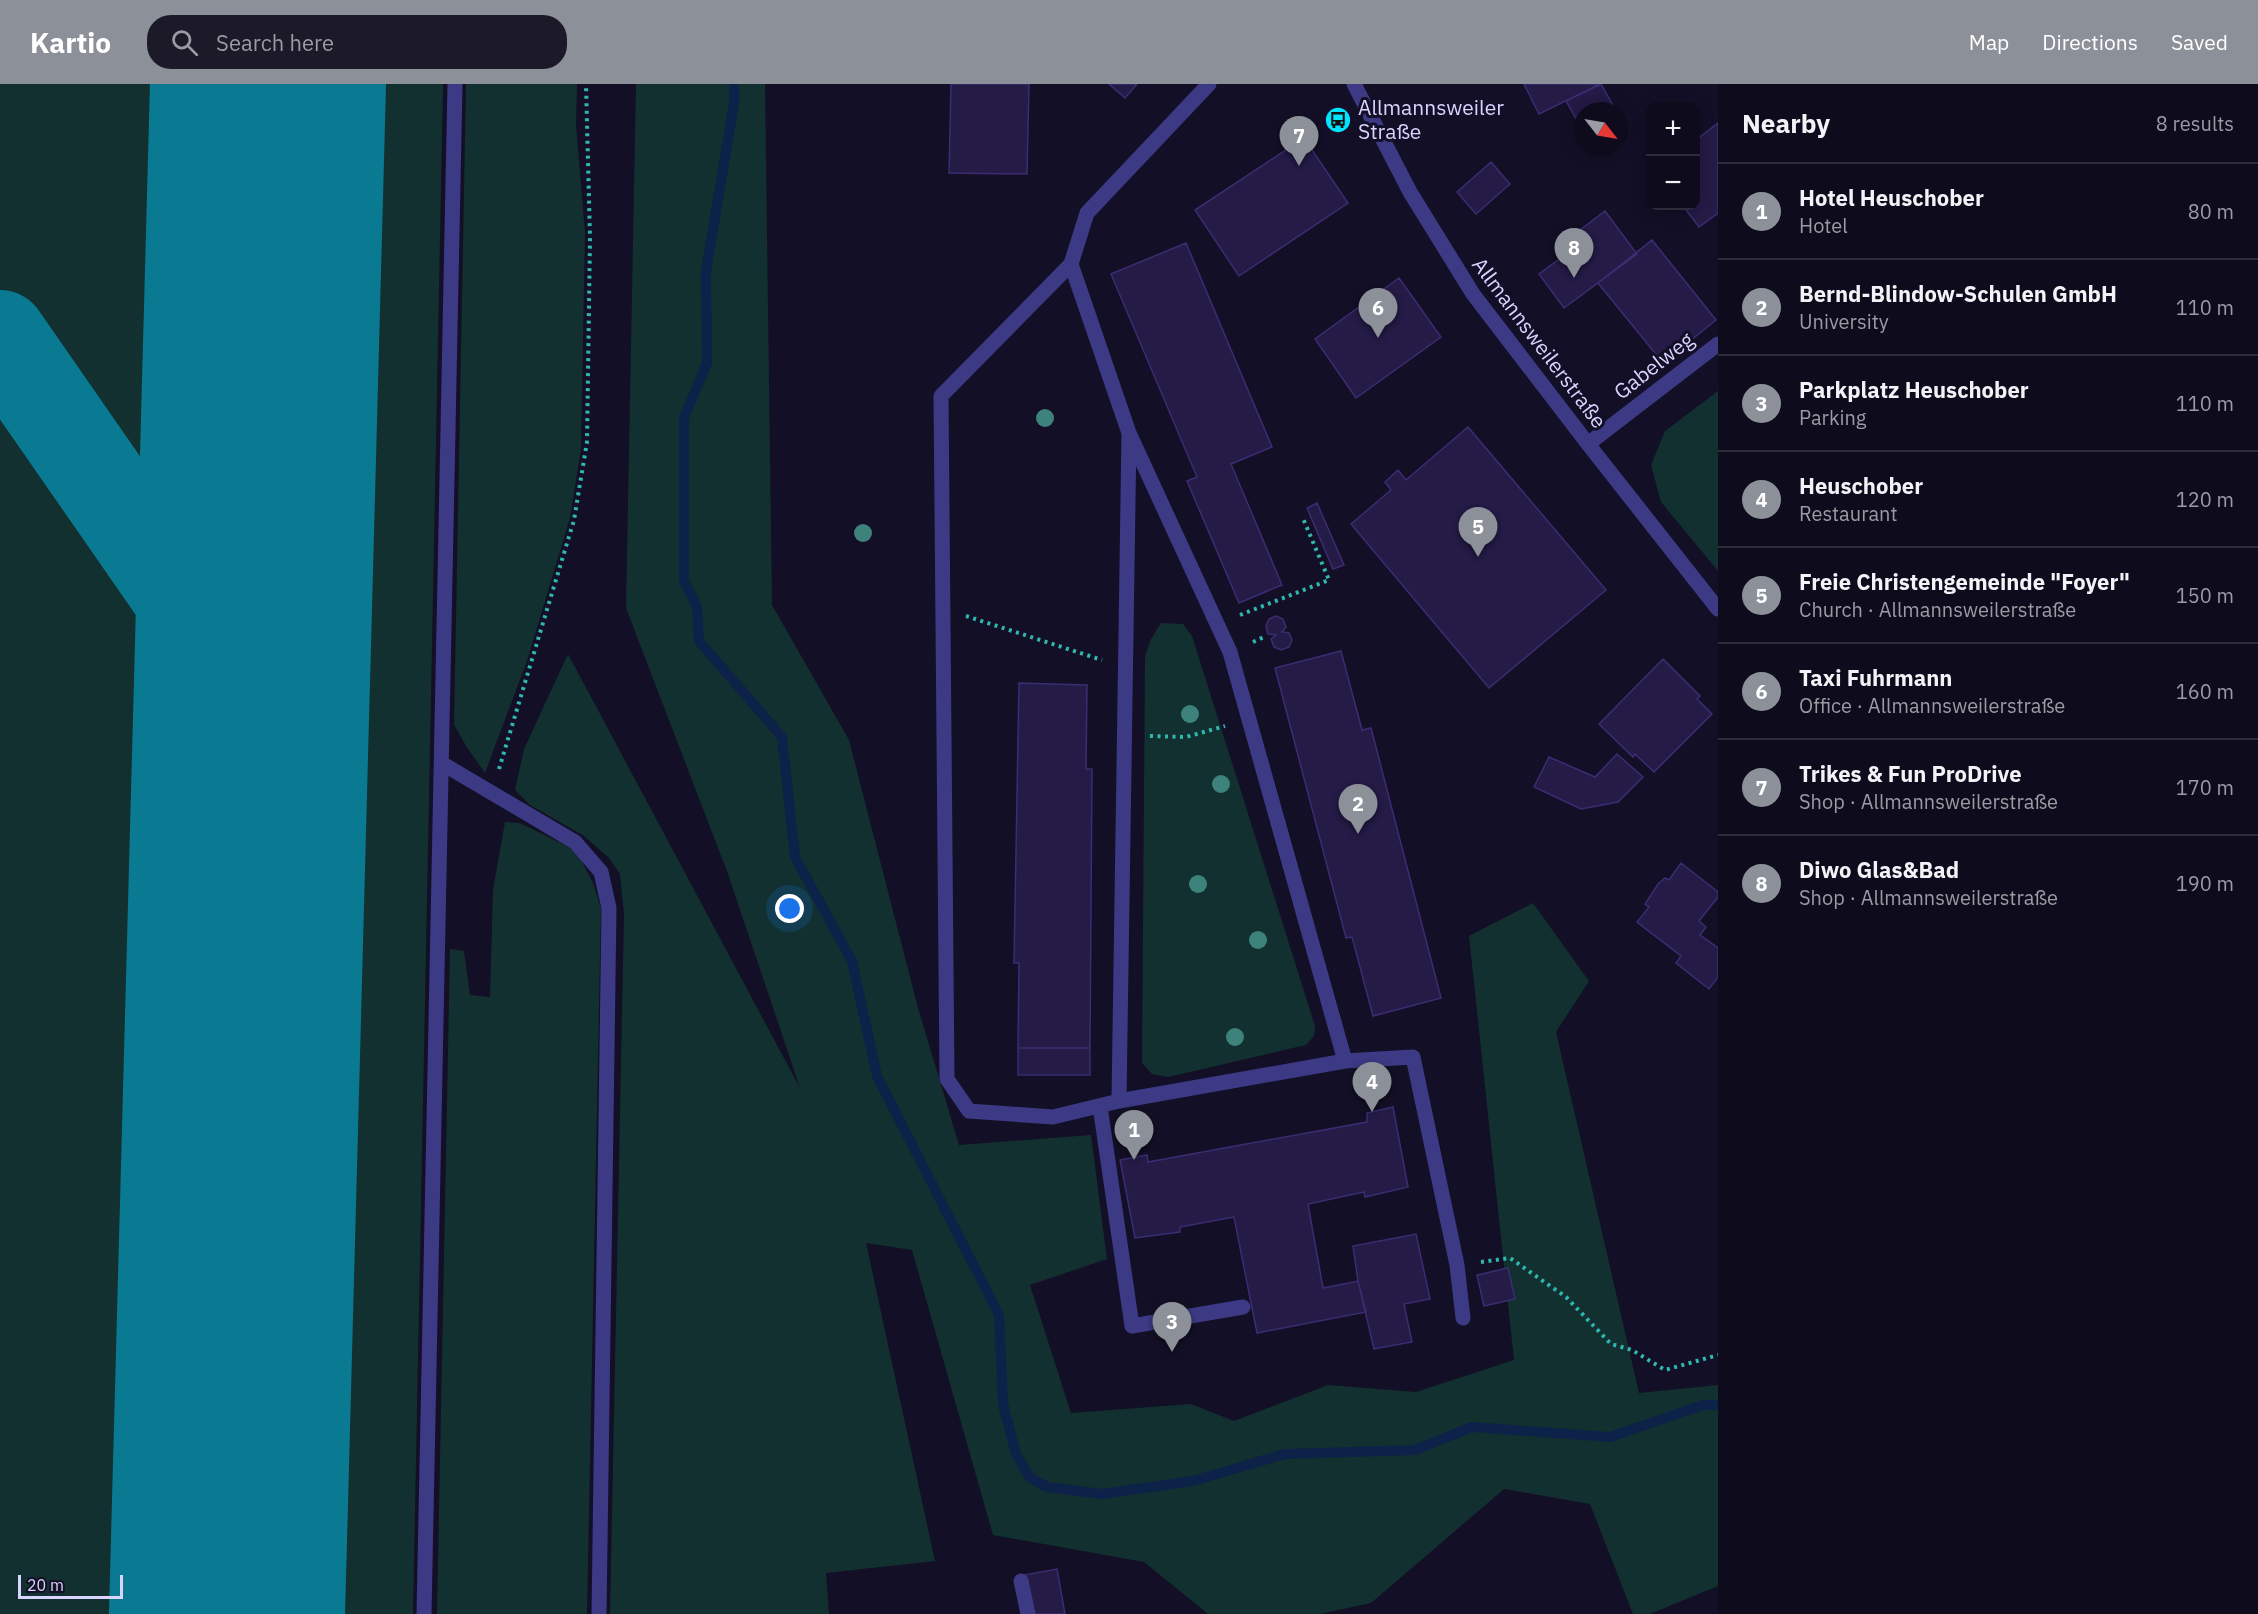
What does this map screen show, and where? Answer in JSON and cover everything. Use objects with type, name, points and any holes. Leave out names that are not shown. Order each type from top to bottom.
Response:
[{"type":"street","points":[[424,1614],[455,84]]},
{"type":"street","points":[[1209,84],[1087,213],[1071,264],[941,396],[947,1079],[969,1111],[1053,1117],[1119,1101],[1345,1061],[1413,1057],[1457,1265],[1463,1318]]},
{"type":"street","name":"Allmannsweilerstraße","points":[[1354,84],[1410,192],[1473,294],[1587,444],[1718,609]]},
{"type":"street","points":[[1071,264],[1129,433],[1230,652],[1345,1061]]},
{"type":"street","name":"Gabelweg","points":[[1587,444],[1718,344]]},
{"type":"street","points":[[1119,1101],[1129,433]]},
{"type":"street","points":[[443,764],[575,842],[601,872],[609,908],[599,1614]]},
{"type":"street","points":[[1100,1106],[1132,1326],[1243,1307]]},
{"type":"street","points":[[1020,1581],[1028,1614]]},
{"type":"path","points":[[491,792],[539,642],[574,520],[587,442],[590,238],[586,84]]},
{"type":"path","points":[[1217,624],[1329,580],[1302,516]]},
{"type":"path","points":[[943,609],[1126,668]]},
{"type":"path","points":[[1125,736],[1185,736],[1249,720]]},
{"type":"path","points":[[1457,1265],[1510,1258],[1566,1297],[1611,1344],[1632,1350],[1665,1370],[1718,1355]]},
{"type":"green space","points":[[0,84],[443,84],[413,1614],[0,1614]]},
{"type":"green space","points":[[466,84],[577,84],[576,125],[585,233],[581,449],[570,518],[527,661],[485,773],[454,725]]},
{"type":"green space","points":[[636,84],[765,84],[772,605],[849,740],[918,1008],[959,1145],[1091,1135],[1107,1259],[1030,1285],[1071,1413],[1191,1404],[1234,1421],[1328,1385],[1416,1392],[1514,1360],[1469,936],[1533,903],[1589,981],[1556,1032],[1639,1393],[1718,1385],[1718,1586],[1650,1614],[1633,1614],[1590,1504],[1504,1489],[1371,1603],[1320,1614],[1208,1614],[1144,1562],[993,1535],[912,1250],[866,1243],[935,1561],[826,1573],[829,1614],[610,1614],[624,915],[620,874],[609,858],[584,836],[530,805],[515,790],[524,749],[568,654],[800,1088],[728,874],[626,608]]},
{"type":"green space","points":[[1718,391],[1718,571],[1661,502],[1651,465],[1665,431]]},
{"type":"green space","points":[[1161,623],[1183,624],[1192,636],[1315,1026],[1314,1036],[1306,1045],[1168,1077],[1152,1074],[1142,1063],[1145,656],[1151,639]]},
{"type":"green space","points":[[505,822],[520,823],[569,847],[581,860],[593,883],[601,908],[587,1614],[437,1614],[450,949],[464,951],[470,995],[490,997],[493,890]]},
{"type":"building","points":[[951,84],[1029,84],[1027,174],[949,173]]},
{"type":"building","points":[[1109,84],[1137,84],[1125,98]]},
{"type":"building","points":[[1524,84],[1600,84],[1539,114]]},
{"type":"building","points":[[1601,84],[1611,102],[1574,102],[1574,115],[1566,101]]},
{"type":"building","points":[[1718,123],[1718,213],[1699,227],[1686,210],[1700,210],[1700,137]]},
{"type":"building","points":[[1304,138],[1348,203],[1239,276],[1195,210]]},
{"type":"building","points":[[1491,162],[1510,184],[1476,214],[1457,192]]},
{"type":"building","points":[[1605,211],[1637,254],[1564,308],[1539,274],[1569,252],[1563,243]]},
{"type":"building","points":[[1652,240],[1716,320],[1663,363],[1598,283]]},
{"type":"building","points":[[1186,243],[1272,447],[1231,464],[1282,585],[1239,603],[1187,481],[1197,477],[1111,274]]},
{"type":"building","points":[[1399,278],[1441,337],[1356,398],[1315,339]]},
{"type":"building","points":[[1468,427],[1606,590],[1489,688],[1351,524],[1391,490],[1385,482],[1398,470],[1406,480]]},
{"type":"building","points":[[1317,503],[1344,565],[1333,569],[1307,508]]},
{"type":"building","points":[[1276,616],[1283,619],[1286,627],[1282,632],[1289,633],[1292,640],[1289,647],[1281,650],[1274,647],[1271,639],[1276,635],[1268,634],[1266,626],[1269,619]]},
{"type":"building","points":[[1341,651],[1362,730],[1371,728],[1441,998],[1373,1016],[1352,937],[1346,938],[1275,668]]},
{"type":"building","points":[[1663,659],[1700,696],[1697,699],[1712,714],[1654,772],[1635,754],[1633,757],[1599,724]]},
{"type":"building","points":[[1019,683],[1087,685],[1086,769],[1092,769],[1090,1048],[1018,1048],[1019,963],[1014,963]]},
{"type":"building","points":[[1617,754],[1643,777],[1618,802],[1581,809],[1534,787],[1549,757],[1595,777]]},
{"type":"building","points":[[1681,863],[1718,892],[1718,897],[1699,921],[1706,927],[1700,935],[1718,948],[1718,977],[1709,989],[1676,963],[1681,956],[1637,922],[1649,907],[1645,904],[1658,884],[1665,878],[1669,880]]},
{"type":"building","points":[[1018,1048],[1090,1048],[1090,1075],[1018,1075]]},
{"type":"building","points":[[1393,1107],[1408,1187],[1365,1197],[1364,1192],[1308,1204],[1323,1288],[1358,1281],[1366,1312],[1257,1333],[1234,1217],[1180,1227],[1180,1232],[1135,1238],[1120,1160],[1147,1155],[1148,1162],[1367,1122],[1367,1113]]},
{"type":"building","points":[[1416,1234],[1430,1299],[1404,1304],[1412,1342],[1374,1349],[1358,1281],[1353,1246]]},
{"type":"building","points":[[1508,1268],[1515,1299],[1484,1306],[1477,1275]]},
{"type":"building","points":[[1057,1569],[1065,1614],[1032,1614],[1024,1575]]},
{"type":"waterway","points":[[734,84],[734,103],[706,271],[707,363],[684,418],[684,581],[697,607],[699,641],[782,737],[795,857],[852,961],[877,1076],[999,1315],[1003,1404],[1016,1454],[1030,1478],[1047,1487],[1102,1494],[1193,1481],[1285,1454],[1415,1450],[1472,1427],[1610,1437],[1703,1405],[1718,1405]]},
{"type":"taxiway","points":[[0,337],[252,700]]},
{"type":"runway","points":[[227,1614],[268,84]]},
{"type":"place","name":"Allmannsweiler Straße","points":[[1338,120]]},
{"type":"place","name":"Trikes & Fun ProDrive","points":[[1299,166]]},
{"type":"place","name":"Diwo Glas&Bad","points":[[1574,278]]},
{"type":"place","name":"Taxi Fuhrmann","points":[[1378,338]]},
{"type":"place","name":"Freie Christengemeinde \"Foyer\"","points":[[1478,557]]},
{"type":"place","name":"Bernd-Blindow-Schulen GmbH","points":[[1358,834]]},
{"type":"place","name":"Heuschober","points":[[1372,1112]]},
{"type":"place","name":"Hotel Heuschober","points":[[1134,1160]]},
{"type":"place","name":"Parkplatz Heuschober","points":[[1172,1352]]}]
